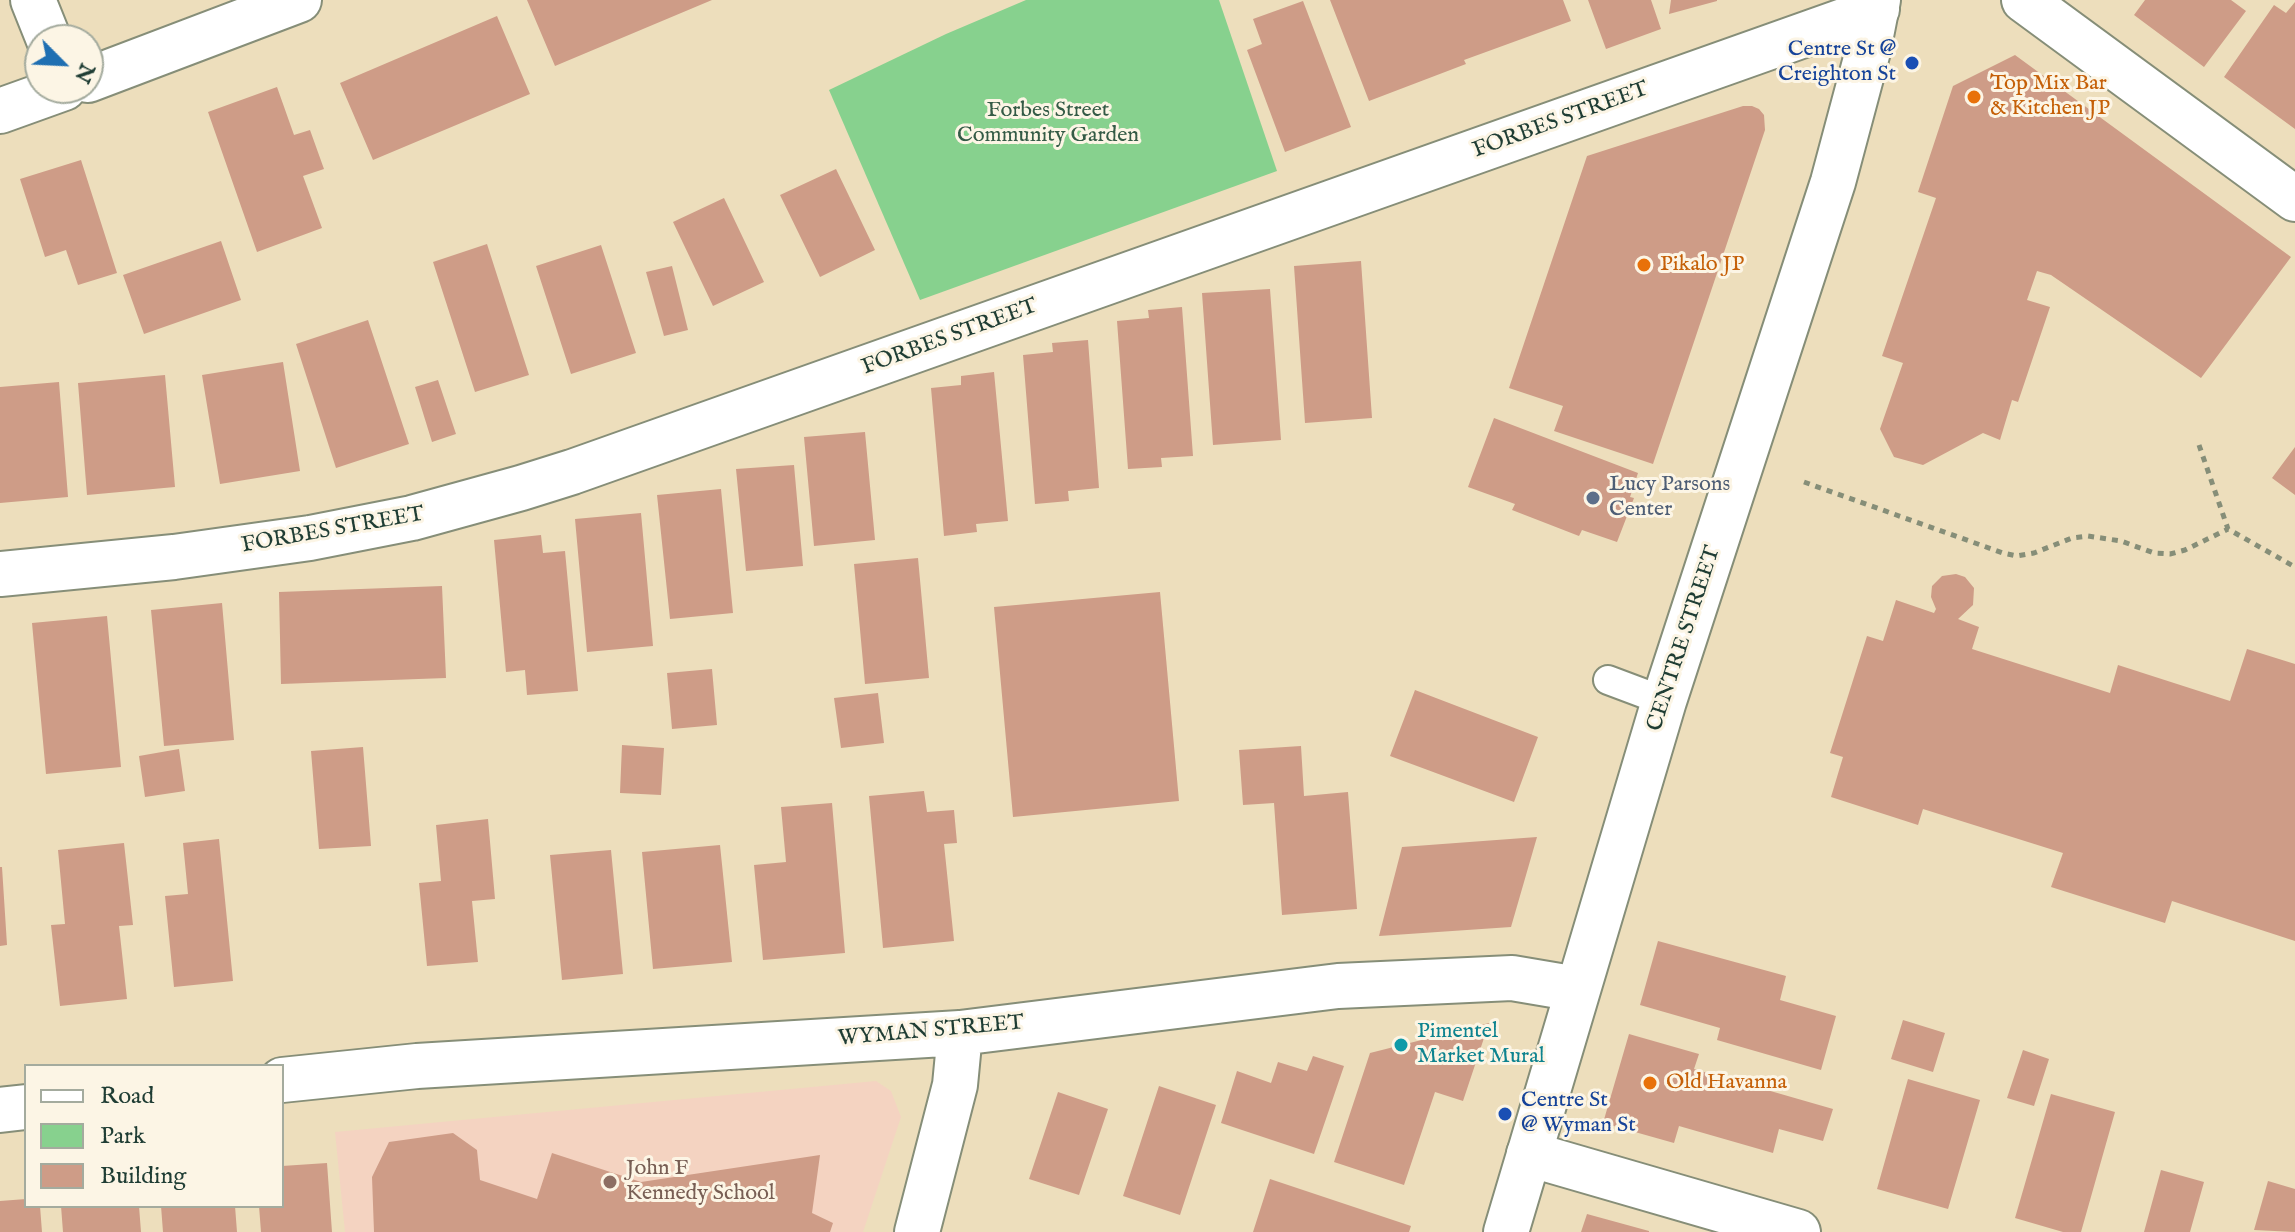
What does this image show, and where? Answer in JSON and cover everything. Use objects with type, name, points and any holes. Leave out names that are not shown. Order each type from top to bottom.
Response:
[{"type":"street","points":[[33,0],[43,24]]},
{"type":"street","points":[[104,74],[299,0]]},
{"type":"street","points":[[2024,0],[2295,199]]},
{"type":"street","name":"FORBES STREET","points":[[0,574],[174,557],[310,538],[412,518],[521,488],[1878,4]]},
{"type":"street","name":"CENTRE STREET","points":[[1506,1232],[1664,701],[1833,182],[1878,4]]},
{"type":"street","points":[[0,111],[24,102]]},
{"type":"street","name":"WYMAN STREET","points":[[284,1080],[417,1066],[960,1033],[1338,986],[1512,978],[1577,989]]},
{"type":"street","points":[[917,1232],[955,1085],[960,1033]]},
{"type":"street","points":[[0,1110],[24,1107]]},
{"type":"street","points":[[1529,1154],[1798,1232]]},
{"type":"lane","points":[[1608,680],[1664,701]]},
{"type":"path","points":[[2199,445],[2228,529],[2295,567]]},
{"type":"path","points":[[1804,482],[2017,556],[2034,553],[2072,538],[2088,536],[2121,541],[2154,553],[2170,554],[2228,529]]},
{"type":"shaded area","name":"John F Kennedy School","points":[[876,1081],[891,1091],[901,1117],[863,1232],[345,1232],[335,1132]]},
{"type":"green space","name":"Forbes Street Community Garden","points":[[1026,0],[1219,0],[1277,171],[920,300],[829,90]]},
{"type":"building","points":[[527,0],[712,0],[555,66]]},
{"type":"building","points":[[1330,0],[1563,0],[1571,21],[1464,60],[1466,64],[1369,101]]},
{"type":"building","points":[[1588,0],[1651,0],[1661,29],[1606,49]]},
{"type":"building","points":[[1671,0],[1717,0],[1717,1],[1669,14]]},
{"type":"building","points":[[2145,0],[2231,0],[2246,11],[2204,67],[2134,15]]},
{"type":"building","points":[[1303,1],[1351,127],[1285,152],[1247,50],[1262,44],[1253,19]]},
{"type":"building","points":[[2295,2],[2295,129],[2224,77],[2274,5],[2286,13]]},
{"type":"building","points":[[497,16],[530,94],[373,160],[340,83]]},
{"type":"building","points":[[2015,55],[2291,257],[2201,378],[2051,275],[2037,271],[2027,300],[2050,307],[2018,402],[2012,400],[2000,440],[1983,433],[1923,465],[1894,457],[1880,429],[1903,363],[1882,356],[1936,198],[1918,192],[1953,86]]},
{"type":"building","points":[[277,87],[294,135],[310,130],[324,169],[303,176],[322,228],[257,252],[208,112]]},
{"type":"building","points":[[1743,106],[1759,109],[1764,115],[1765,130],[1653,464],[1554,431],[1563,406],[1509,388],[1587,156]]},
{"type":"building","points":[[81,160],[117,273],[78,285],[66,250],[45,257],[20,179]]},
{"type":"building","points":[[836,169],[875,250],[820,277],[780,195]]},
{"type":"building","points":[[724,198],[764,282],[713,306],[673,222]]},
{"type":"building","points":[[221,241],[241,300],[144,334],[123,275]]},
{"type":"building","points":[[487,244],[529,375],[475,392],[433,262]]},
{"type":"building","points":[[601,245],[636,353],[571,374],[536,266]]},
{"type":"building","points":[[1361,261],[1372,418],[1305,423],[1294,266]]},
{"type":"building","points":[[672,266],[688,330],[664,336],[646,272]]},
{"type":"building","points":[[1270,289],[1281,440],[1213,445],[1202,293]]},
{"type":"building","points":[[1182,307],[1193,456],[1161,458],[1162,467],[1128,469],[1117,321],[1149,318],[1148,310]]},
{"type":"building","points":[[368,320],[409,444],[336,468],[296,344]]},
{"type":"building","points":[[1088,340],[1099,488],[1068,491],[1069,501],[1035,504],[1023,355],[1053,352],[1052,343]]},
{"type":"building","points":[[283,362],[300,471],[220,484],[202,375]]},
{"type":"building","points":[[994,372],[1008,521],[976,524],[977,532],[944,536],[931,388],[961,385],[961,376]]},
{"type":"building","points":[[165,375],[175,487],[87,495],[78,383]]},
{"type":"building","points":[[438,380],[456,434],[432,442],[415,387]]},
{"type":"building","points":[[59,382],[68,497],[0,503],[0,387]]},
{"type":"building","points":[[1494,418],[1638,473],[1630,497],[1634,498],[1617,542],[1582,530],[1579,536],[1512,510],[1515,504],[1468,487]]},
{"type":"building","points":[[865,432],[875,540],[814,546],[804,437]]},
{"type":"building","points":[[2295,447],[2295,495],[2272,478]]},
{"type":"building","points":[[794,465],[803,566],[746,571],[736,469]]},
{"type":"building","points":[[721,489],[733,613],[670,619],[657,495]]},
{"type":"building","points":[[641,513],[653,646],[587,652],[575,519]]},
{"type":"building","points":[[541,535],[543,553],[565,551],[578,691],[527,695],[525,670],[506,672],[494,540]]},
{"type":"building","points":[[918,558],[929,678],[865,684],[854,564]]},
{"type":"building","points":[[1956,574],[1965,577],[1974,588],[1973,605],[1958,619],[1979,627],[1972,649],[2110,693],[2118,665],[2230,701],[2247,649],[2295,664],[2295,941],[2172,901],[2165,923],[2051,887],[2063,853],[1923,809],[1918,825],[1831,797],[1843,757],[1830,753],[1867,636],[1883,641],[1896,600],[1934,613],[1932,586],[1942,576]]},
{"type":"building","points":[[442,586],[446,678],[281,684],[279,592]]},
{"type":"building","points":[[1160,592],[1179,801],[1013,817],[994,607]]},
{"type":"building","points":[[222,603],[234,740],[164,746],[151,610]]},
{"type":"building","points":[[107,616],[121,767],[46,774],[32,623]]},
{"type":"building","points":[[712,669],[717,725],[672,729],[667,673]]},
{"type":"building","points":[[1415,690],[1538,737],[1514,802],[1390,756]]},
{"type":"building","points":[[878,693],[884,743],[841,748],[834,698]]},
{"type":"building","points":[[622,745],[664,748],[661,795],[620,793]]},
{"type":"building","points":[[1301,746],[1304,796],[1348,792],[1357,909],[1282,915],[1274,803],[1243,805],[1239,750]]},
{"type":"building","points":[[363,747],[371,846],[319,849],[311,751]]},
{"type":"building","points":[[179,749],[185,791],[145,797],[139,756]]},
{"type":"building","points":[[924,791],[927,812],[954,810],[957,843],[944,844],[954,941],[883,948],[869,796]]},
{"type":"building","points":[[832,803],[845,953],[763,960],[754,865],[786,862],[781,807]]},
{"type":"building","points":[[488,819],[495,899],[472,901],[478,962],[427,966],[419,883],[441,881],[436,825]]},
{"type":"building","points":[[1537,837],[1511,927],[1379,936],[1402,847]]},
{"type":"building","points":[[219,839],[233,981],[174,987],[165,896],[188,894],[183,843]]},
{"type":"building","points":[[124,843],[133,925],[119,926],[127,999],[60,1006],[51,925],[65,924],[58,850]]},
{"type":"building","points":[[720,845],[732,962],[653,969],[642,852]]},
{"type":"building","points":[[611,850],[623,974],[562,980],[550,855]]},
{"type":"building","points":[[0,867],[7,945],[0,946]]},
{"type":"building","points":[[1658,941],[1786,976],[1780,1000],[1836,1016],[1821,1070],[1717,1040],[1720,1028],[1640,1005]]},
{"type":"building","points":[[1903,1020],[1945,1033],[1933,1072],[1891,1059]]},
{"type":"building","points":[[1489,1023],[1463,1101],[1435,1092],[1404,1185],[1334,1162],[1370,1053]]},
{"type":"building","points":[[1629,1034],[1699,1054],[1694,1069],[1833,1109],[1823,1141],[1779,1129],[1773,1153],[1679,1126],[1674,1143],[1603,1123]]},
{"type":"building","points":[[2023,1050],[2049,1059],[2034,1106],[2007,1098]]},
{"type":"building","points":[[1313,1056],[1344,1066],[1314,1154],[1221,1123],[1237,1071],[1271,1083],[1278,1062],[1307,1071]]},
{"type":"building","points":[[1908,1079],[1980,1100],[1948,1209],[1877,1189]]},
{"type":"building","points":[[1159,1086],[1216,1105],[1180,1215],[1123,1196]]},
{"type":"building","points":[[1058,1092],[1108,1109],[1079,1195],[1029,1179]]},
{"type":"building","points":[[2051,1094],[2115,1112],[2081,1232],[2063,1232],[2015,1218]]},
{"type":"building","points":[[453,1133],[477,1150],[480,1180],[537,1199],[552,1153],[641,1182],[820,1155],[812,1213],[833,1223],[830,1232],[374,1232],[372,1177],[389,1142]]},
{"type":"building","points":[[327,1163],[332,1232],[261,1232],[259,1208],[284,1208],[284,1166]]},
{"type":"building","points":[[2161,1170],[2204,1182],[2190,1232],[2144,1232]]},
{"type":"building","points":[[1270,1179],[1411,1226],[1409,1232],[1253,1232]]},
{"type":"building","points":[[2268,1181],[2295,1189],[2295,1232],[2254,1230]]},
{"type":"building","points":[[24,1199],[24,1208],[40,1208],[42,1232],[0,1232],[0,1201]]},
{"type":"building","points":[[61,1208],[139,1208],[141,1232],[63,1232]]},
{"type":"building","points":[[161,1208],[235,1208],[237,1232],[163,1232]]},
{"type":"building","points":[[1587,1214],[1649,1231],[1649,1232],[1581,1232]]},
{"type":"place","name":"Centre St @ Creighton St","points":[[1912,63]]},
{"type":"place","name":"Top Mix Bar & Kitchen JP","points":[[1974,97]]},
{"type":"place","name":"Pikalo JP","points":[[1644,265]]},
{"type":"place","name":"Lucy Parsons Center","points":[[1593,498]]},
{"type":"place","name":"Pimentel Market Mural","points":[[1401,1045]]},
{"type":"place","name":"Old Havanna","points":[[1650,1083]]},
{"type":"place","name":"Centre St @ Wyman St","points":[[1505,1114]]},
{"type":"place","name":"John F Kennedy School","points":[[610,1182]]}]
